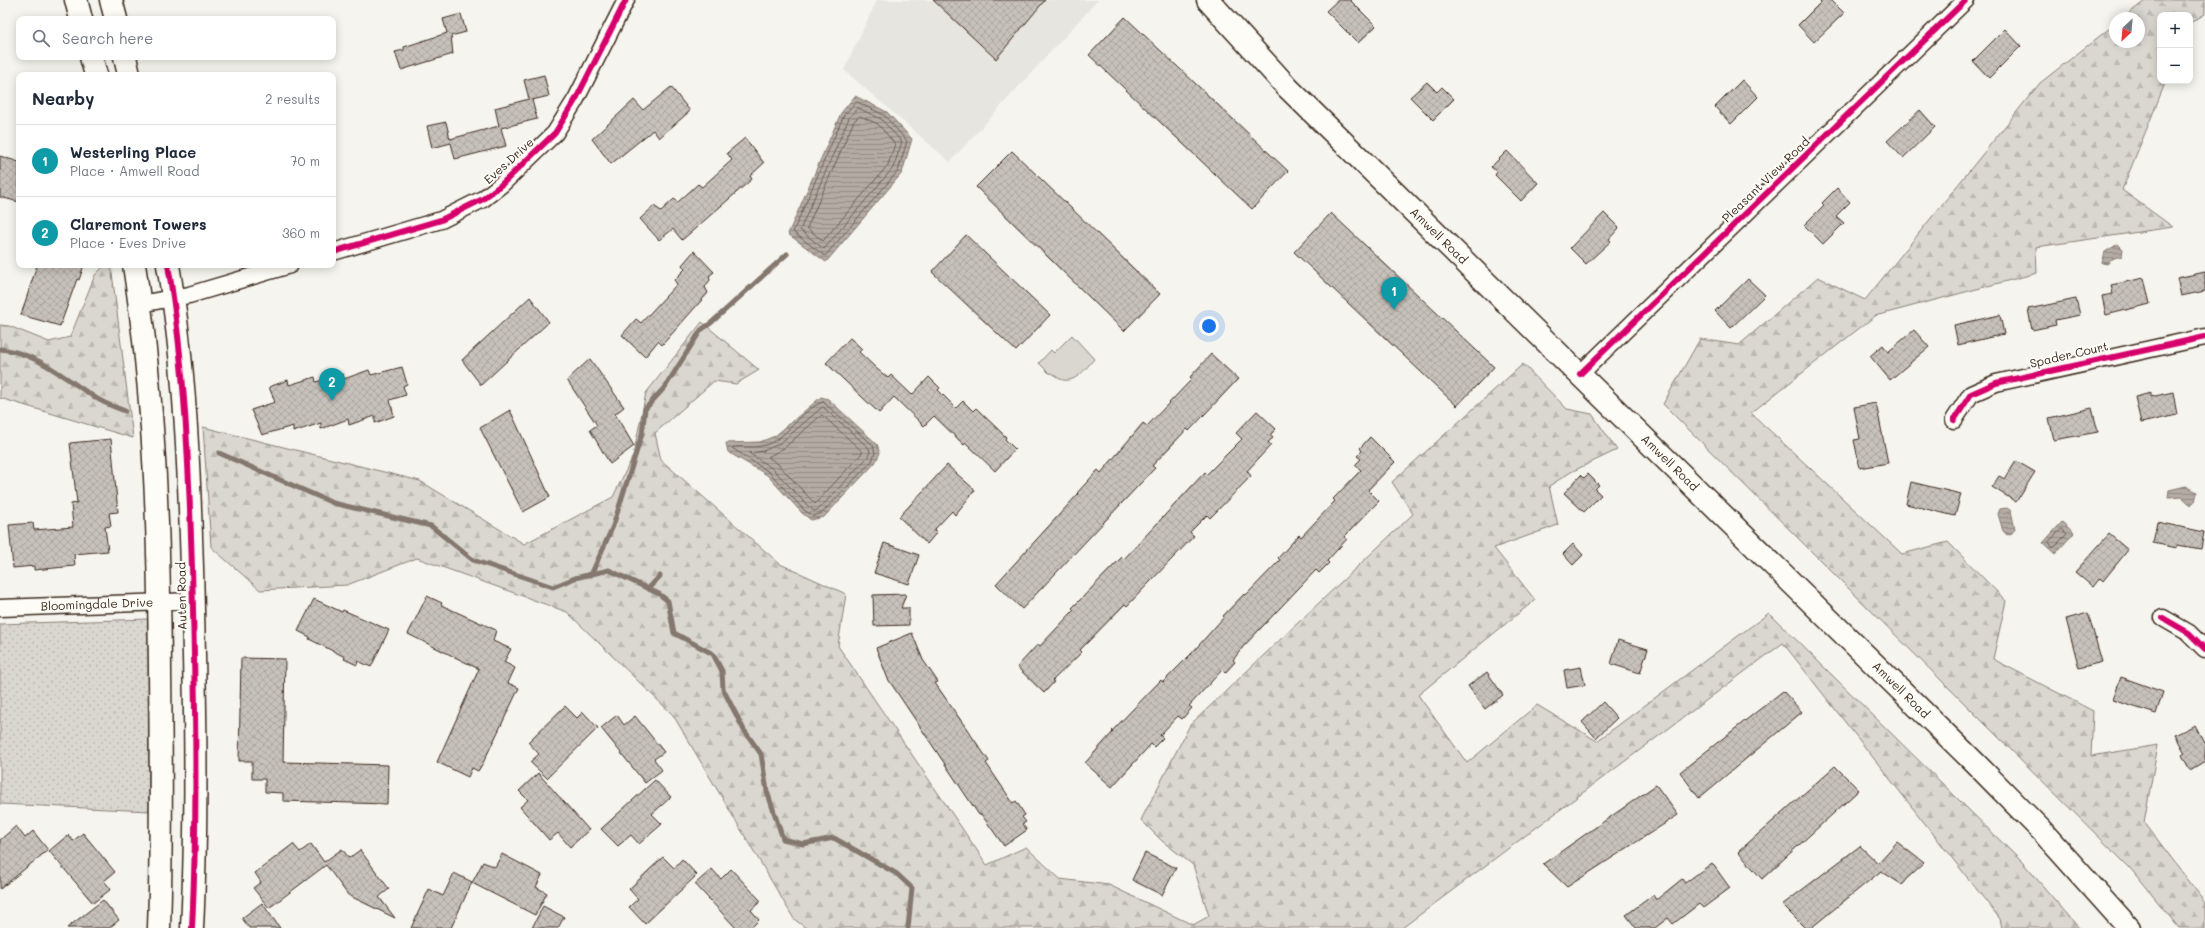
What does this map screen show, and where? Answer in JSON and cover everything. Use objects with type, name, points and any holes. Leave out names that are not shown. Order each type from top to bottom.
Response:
[{"type":"street","points":[[76,0],[80,16]]},
{"type":"street","points":[[111,0],[115,16]]},
{"type":"street","name":"Eves Drive","points":[[336,251],[441,220],[483,199],[502,184],[555,133],[576,99],[626,0]]},
{"type":"street","name":"Amwell Road","points":[[1208,0],[1288,88],[1986,774],[2041,830],[2130,928]]},
{"type":"street","name":"Pleasant View Road","points":[[1580,374],[1966,0]]},
{"type":"street","points":[[93,60],[95,72]]},
{"type":"street","points":[[126,60],[129,72]]},
{"type":"street","name":"Auten Road","points":[[134,268],[140,304],[153,427],[160,603],[162,864],[159,928]]},
{"type":"street","name":"Auten Road","points":[[168,268],[186,421],[191,500],[195,866],[192,928]]},
{"type":"street","points":[[140,304],[173,299],[280,268]]},
{"type":"street","name":"Spader Court","points":[[1954,420],[1972,394],[1996,383],[2205,337]]},
{"type":"street","name":"Bloomingdale Drive","points":[[0,608],[193,601]]},
{"type":"street","points":[[2164,618],[2189,633],[2205,649]]},
{"type":"shaded area","points":[[877,0],[1098,0],[950,162],[844,70]]},
{"type":"green space","points":[[2146,0],[2205,0],[2205,14],[2193,21],[2193,12],[2157,12],[2157,84],[2165,84],[2122,190],[2173,227],[2036,247],[2037,273],[1875,316],[1751,413],[1902,554],[1948,542],[2006,601],[1993,659],[2093,711],[2091,756],[2158,745],[2144,822],[2205,902],[2205,928],[2179,928],[2130,868],[1663,404],[1700,339],[1739,345],[1818,277],[1865,300],[2040,83],[2109,29],[2109,48],[2145,48],[2145,12],[2131,12]]},
{"type":"green space","points":[[102,268],[111,268],[133,438],[0,398],[0,325],[9,326],[49,342],[70,337],[95,275]]},
{"type":"green space","points":[[702,322],[759,370],[736,384],[714,381],[655,433],[661,460],[780,564],[846,594],[838,646],[987,865],[1026,847],[1060,879],[1109,885],[1193,925],[1209,916],[1193,865],[1162,841],[1141,820],[1190,725],[1413,514],[1392,482],[1523,364],[1567,409],[1592,414],[1617,450],[1571,472],[1549,486],[1558,525],[1494,548],[1535,600],[1418,695],[1467,763],[1537,705],[1597,741],[1769,613],[2023,863],[2079,928],[2002,928],[2000,919],[1783,643],[1402,928],[806,928],[794,919],[673,715],[567,612],[417,558],[347,585],[260,590],[211,547],[203,427],[420,481],[524,544],[613,497],[633,456],[646,393]]},
{"type":"green space","points":[[1072,335],[1094,359],[1080,375],[1075,378],[1071,380],[1060,379],[1049,373],[1039,363],[1051,350],[1054,353]]},
{"type":"green space","points":[[148,619],[149,811],[0,804],[0,624]]},
{"type":"water","points":[[855,96],[887,112],[912,139],[902,173],[826,262],[788,234],[841,113]]},
{"type":"water","points":[[2118,244],[2123,249],[2122,256],[2114,258],[2107,264],[2102,263],[2105,252]]},
{"type":"water","points":[[821,397],[828,399],[877,444],[880,453],[875,463],[824,517],[811,520],[802,513],[767,475],[728,452],[726,443],[760,442],[775,436]]},
{"type":"water","points":[[2186,486],[2197,492],[2195,502],[2191,505],[2182,497],[2168,498],[2169,490]]},
{"type":"water","points":[[2007,508],[2011,511],[2015,529],[2012,533],[2007,535],[2003,531],[1998,514],[2000,509]]},
{"type":"water","points":[[2062,522],[2074,533],[2055,554],[2043,543]]},
{"type":"building","points":[[933,0],[1045,0],[996,59]]},
{"type":"building","points":[[1338,0],[1350,0],[1376,26],[1358,43],[1326,11]]},
{"type":"building","points":[[1823,0],[1831,0],[1844,13],[1814,42],[1798,25]]},
{"type":"building","points":[[461,14],[466,32],[451,36],[453,54],[401,70],[395,52],[404,50],[404,47],[447,33],[443,19]]},
{"type":"building","points":[[1125,17],[1288,171],[1252,209],[1089,55]]},
{"type":"building","points":[[2005,29],[2021,46],[1989,78],[1973,61]]},
{"type":"building","points":[[544,75],[549,96],[532,100],[537,119],[501,128],[506,146],[455,159],[451,143],[432,148],[427,126],[446,122],[450,139],[499,126],[495,108],[529,99],[524,80]]},
{"type":"building","points":[[1742,80],[1758,97],[1731,124],[1715,107]]},
{"type":"building","points":[[1427,82],[1437,92],[1442,87],[1454,99],[1433,120],[1410,97]]},
{"type":"building","points":[[671,87],[690,111],[659,138],[653,130],[611,164],[592,139],[634,100],[643,110]]},
{"type":"building","points":[[1920,110],[1935,127],[1903,158],[1887,141]]},
{"type":"building","points":[[745,138],[764,163],[750,176],[752,179],[682,240],[673,229],[659,240],[640,219],[654,206],[661,211],[674,199],[678,202],[698,184],[702,187],[732,160],[727,153]]},
{"type":"building","points":[[1012,151],[1160,294],[1124,331],[976,187]]},
{"type":"building","points":[[1507,151],[1538,183],[1521,201],[1495,175],[1497,172],[1491,167]]},
{"type":"building","points":[[0,156],[16,161],[16,201],[0,197]]},
{"type":"building","points":[[1837,188],[1850,202],[1836,216],[1844,223],[1823,244],[1804,225],[1824,205],[1822,203]]},
{"type":"building","points":[[1331,213],[1494,367],[1457,406],[1294,252]]},
{"type":"building","points":[[1604,213],[1619,228],[1609,239],[1611,241],[1586,264],[1570,248]]},
{"type":"building","points":[[966,235],[1050,315],[1016,351],[932,272]]},
{"type":"building","points":[[694,251],[714,272],[709,276],[710,280],[705,287],[708,293],[662,345],[658,341],[645,357],[622,335],[636,319],[641,323],[677,284],[674,280],[685,269],[682,265]]},
{"type":"building","points":[[36,268],[83,268],[79,280],[77,279],[60,326],[21,315]]},
{"type":"building","points":[[2205,272],[2205,291],[2181,296],[2177,278]]},
{"type":"building","points":[[2144,278],[2150,304],[2106,315],[2102,296],[2113,294],[2111,285]]},
{"type":"building","points":[[1748,279],[1765,295],[1731,328],[1715,311]]},
{"type":"building","points":[[530,297],[549,322],[481,385],[462,360]]},
{"type":"building","points":[[2076,299],[2080,315],[2055,320],[2056,325],[2032,330],[2028,309]]},
{"type":"building","points":[[2000,315],[2004,334],[1958,345],[1954,325]]},
{"type":"building","points":[[1914,330],[1929,347],[1890,380],[1870,356],[1883,345],[1888,352]]},
{"type":"building","points":[[850,338],[862,349],[859,352],[877,369],[888,378],[891,375],[912,395],[929,377],[940,388],[938,390],[956,408],[963,401],[973,411],[976,408],[1006,437],[1005,439],[1015,449],[995,471],[966,443],[964,445],[934,416],[924,426],[894,397],[879,413],[826,363]]},
{"type":"building","points":[[1211,354],[1238,379],[1189,431],[1187,429],[1152,466],[1155,468],[1022,609],[996,584],[1098,470],[1101,473],[1143,423],[1147,426],[1192,379],[1190,377]]},
{"type":"building","points":[[590,359],[624,407],[615,414],[634,446],[610,464],[590,430],[597,425],[567,380]]},
{"type":"building","points":[[402,367],[407,384],[403,386],[406,395],[390,400],[394,416],[375,423],[375,416],[349,425],[348,419],[321,429],[321,423],[293,432],[293,426],[262,435],[251,410],[275,402],[269,387],[288,380],[289,385],[315,377],[316,382],[343,374],[344,379],[369,370],[371,375]]},
{"type":"building","points":[[2173,392],[2177,415],[2141,423],[2135,397],[2151,393],[2151,397]]},
{"type":"building","points":[[1876,403],[1888,463],[1860,468],[1854,440],[1860,439],[1854,407]]},
{"type":"building","points":[[2092,408],[2098,432],[2054,440],[2049,418]]},
{"type":"building","points":[[510,410],[550,497],[523,512],[480,428]]},
{"type":"building","points":[[1257,411],[1276,429],[1270,435],[1273,438],[1268,442],[1271,445],[1247,471],[1251,476],[1210,518],[1207,515],[1190,532],[1194,536],[1127,606],[1125,604],[1080,650],[1082,652],[1052,681],[1054,682],[1044,693],[1017,667],[1038,644],[1040,646],[1074,610],[1072,608],[1122,557],[1124,559],[1205,472],[1207,474],[1242,439],[1236,433]]},
{"type":"building","points":[[1370,437],[1395,462],[1368,490],[1379,501],[1344,537],[1347,539],[1327,561],[1329,563],[1319,573],[1316,570],[1243,647],[1233,660],[1235,662],[1225,673],[1222,670],[1189,706],[1192,708],[1182,719],[1178,716],[1160,735],[1163,738],[1154,747],[1151,744],[1112,787],[1085,763],[1113,732],[1112,731],[1161,680],[1163,682],[1191,654],[1224,617],[1223,616],[1280,560],[1278,558],[1299,535],[1301,537],[1335,501],[1333,499],[1361,470],[1355,465],[1361,459],[1357,456],[1362,451],[1360,448]]},
{"type":"building","points":[[111,439],[118,512],[109,513],[111,526],[105,527],[108,551],[74,554],[75,566],[34,570],[34,566],[13,568],[9,525],[33,523],[34,530],[73,527],[71,504],[77,503],[70,443]]},
{"type":"building","points":[[2016,461],[2035,472],[2016,502],[1992,487],[1999,476],[2005,479]]},
{"type":"building","points":[[947,465],[975,490],[955,515],[952,511],[934,530],[937,532],[927,544],[899,517]]},
{"type":"building","points":[[1588,474],[1599,485],[1595,489],[1601,495],[1584,512],[1564,493],[1581,475],[1584,478]]},
{"type":"building","points":[[1911,482],[1961,494],[1955,516],[1906,504]]},
{"type":"building","points":[[2157,522],[2204,532],[2201,549],[2177,545],[2177,548],[2153,543]]},
{"type":"building","points":[[2109,534],[2128,550],[2103,581],[2100,578],[2093,587],[2075,572]]},
{"type":"building","points":[[884,543],[919,555],[909,584],[874,573]]},
{"type":"building","points":[[1573,544],[1583,555],[1573,565],[1563,554]]},
{"type":"building","points":[[906,594],[901,608],[909,608],[909,625],[874,626],[873,595]]},
{"type":"building","points":[[427,596],[442,603],[441,605],[496,630],[493,641],[511,649],[504,662],[515,668],[508,683],[519,688],[483,763],[478,771],[472,768],[468,777],[437,762],[479,669],[408,634]]},
{"type":"building","points":[[314,599],[342,612],[343,610],[389,630],[371,667],[358,661],[357,665],[344,659],[345,657],[309,639],[310,637],[298,631]]},
{"type":"building","points":[[2088,613],[2102,662],[2079,668],[2066,619]]},
{"type":"building","points":[[912,633],[923,660],[938,682],[935,683],[989,761],[986,763],[1013,803],[1016,801],[1025,815],[1022,817],[1026,822],[1022,824],[1027,830],[1004,846],[981,814],[979,815],[888,679],[876,648]]},
{"type":"building","points":[[1618,640],[1648,649],[1640,673],[1611,664]]},
{"type":"building","points":[[241,658],[285,659],[283,762],[388,765],[387,804],[283,801],[283,793],[265,792],[265,779],[252,779],[252,761],[239,761]]},
{"type":"building","points":[[1581,667],[1585,685],[1567,688],[1564,670]]},
{"type":"building","points":[[1487,672],[1503,695],[1485,709],[1468,686]]},
{"type":"building","points":[[2121,677],[2163,692],[2156,714],[2113,700]]},
{"type":"building","points":[[1783,691],[1802,712],[1699,798],[1680,772]]},
{"type":"building","points":[[1603,702],[1617,718],[1596,738],[1582,722]]},
{"type":"building","points":[[565,706],[577,718],[583,712],[598,728],[547,778],[530,762],[539,754],[528,742]]},
{"type":"building","points":[[617,715],[624,725],[635,716],[664,752],[654,759],[662,770],[645,783],[601,728]]},
{"type":"building","points":[[2195,725],[2205,744],[2205,761],[2190,770],[2182,755],[2185,753],[2175,735]]},
{"type":"building","points":[[1835,766],[1859,790],[1762,879],[1738,852]]},
{"type":"building","points":[[538,773],[589,830],[570,847],[558,833],[549,840],[520,807],[528,800],[519,791]]},
{"type":"building","points":[[655,780],[671,797],[652,814],[662,824],[639,844],[631,835],[618,846],[601,829]]},
{"type":"building","points":[[1656,785],[1678,815],[1567,887],[1543,864]]},
{"type":"building","points":[[16,826],[25,838],[33,831],[48,850],[0,889],[0,840]]},
{"type":"building","points":[[83,833],[115,872],[104,881],[111,889],[93,903],[49,851],[68,835],[73,841]]},
{"type":"building","points":[[1897,842],[1924,863],[1901,884],[1881,871],[1811,928],[1805,928],[1782,905],[1860,846],[1878,863]]},
{"type":"building","points":[[293,844],[300,852],[311,844],[324,862],[342,849],[349,858],[360,850],[389,889],[379,897],[395,918],[348,895],[326,865],[269,908],[253,888],[261,882],[255,873]]},
{"type":"building","points":[[1145,853],[1176,868],[1162,895],[1132,880]]},
{"type":"building","points":[[502,854],[542,875],[536,887],[547,893],[535,915],[472,883],[483,862],[495,867]]},
{"type":"building","points":[[663,857],[674,868],[682,859],[697,875],[645,924],[629,907],[638,899],[629,889]]},
{"type":"building","points":[[1712,863],[1730,888],[1703,908],[1699,904],[1673,924],[1668,918],[1655,928],[1636,928],[1626,915],[1653,895],[1656,900],[1682,879],[1685,883]]},
{"type":"building","points":[[712,869],[721,879],[731,869],[761,901],[751,910],[759,920],[751,928],[736,928],[695,884]]},
{"type":"building","points":[[454,873],[472,882],[451,928],[411,928],[429,889],[443,896]]},
{"type":"building","points":[[103,900],[119,920],[109,928],[67,928]]},
{"type":"building","points":[[262,903],[280,928],[249,928],[242,918]]},
{"type":"building","points":[[543,906],[564,917],[558,928],[532,928]]},
{"type":"waterway","points":[[591,575],[613,526],[642,434],[645,409],[665,387],[701,330],[711,323],[787,254]]},
{"type":"waterway","points":[[0,349],[13,351],[39,361],[99,400],[125,411]]},
{"type":"waterway","points":[[219,453],[333,503],[431,526],[473,560],[553,587],[575,578],[609,570],[659,594],[668,601],[674,633],[713,654],[722,671],[723,689],[744,730],[761,754],[767,791],[783,839],[803,844],[834,838],[897,874],[912,888],[908,928]]},
{"type":"waterway","points":[[648,589],[660,576]]},
{"type":"cycle path","points":[[336,251],[441,220],[483,199],[502,184],[555,133],[576,99],[626,0]]},
{"type":"cycle path","points":[[1580,374],[1966,0]]},
{"type":"cycle path","points":[[168,268],[174,303],[182,378],[188,454],[191,530],[195,748],[195,838],[192,928]]},
{"type":"cycle path","points":[[1954,420],[1971,394],[1996,383],[2205,337]]},
{"type":"cycle path","points":[[2163,618],[2189,633],[2205,649]]},
{"type":"place","name":"Westerling Place","points":[[1394,310]]},
{"type":"place","name":"Claremont Towers","points":[[332,401]]}]
